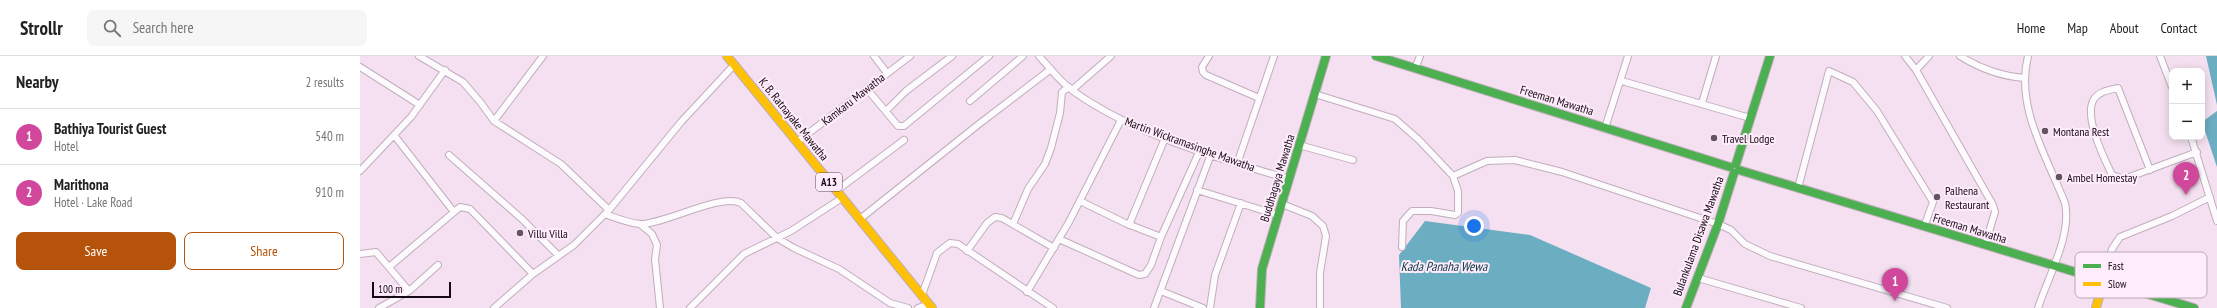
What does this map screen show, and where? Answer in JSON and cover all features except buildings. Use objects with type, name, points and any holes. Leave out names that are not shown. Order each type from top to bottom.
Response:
[{"type":"main road","name":"K. B. Ratnayake Mawatha","points":[[727,56],[922,295],[929,307]]},
{"type":"main road","name":"Buddhagaya Mawatha","points":[[1260,308],[1262,269],[1326,56]]},
{"type":"main road","name":"Freeman Mawatha","points":[[1376,56],[1735,169],[2075,273]]},
{"type":"main road","name":"Bulankulama Disawa Mawatha","points":[[1686,308],[1718,224],[1770,56]]},
{"type":"main road","points":[[2096,308],[2099,298]]},
{"type":"main road","name":"Freeman Mawatha","points":[[2159,298],[2194,308]]},
{"type":"street","points":[[419,56],[445,70],[462,82],[473,92],[494,121],[561,164],[607,212],[640,224],[652,234],[657,245],[655,259],[660,308]]},
{"type":"street","points":[[494,121],[543,56]]},
{"type":"street","points":[[874,56],[887,73]]},
{"type":"street","name":"Kamkaru Mawatha","points":[[797,142],[910,56]]},
{"type":"street","points":[[886,111],[906,92],[952,56]]},
{"type":"street","points":[[867,89],[898,126],[904,126],[989,56]]},
{"type":"street","points":[[970,101],[1023,56]]},
{"type":"street","name":"Martin Wickramasinghe Mawatha","points":[[1039,56],[1071,89],[1121,120],[1165,138],[1237,164],[1289,178]]},
{"type":"street","points":[[1013,224],[1028,189],[1045,164],[1051,148],[1060,113],[1062,92],[1071,89],[1111,56]]},
{"type":"street","points":[[1209,56],[1202,67],[1203,72],[1206,75],[1259,98]]},
{"type":"street","points":[[1237,164],[1274,56]]},
{"type":"street","points":[[1415,68],[1420,56]]},
{"type":"street","points":[[1605,128],[1622,81],[1628,56]]},
{"type":"street","points":[[1702,103],[1716,56]]},
{"type":"street","points":[[1905,56],[1916,70],[1996,212],[1985,245]]},
{"type":"street","points":[[1916,70],[1929,56]]},
{"type":"street","points":[[1960,56],[1975,65],[1992,71],[2024,78]]},
{"type":"street","points":[[2028,56],[2024,78],[2026,101],[2032,123],[2066,203],[2068,216],[2054,267],[2038,308]]},
{"type":"street","points":[[2160,56],[2169,78]]},
{"type":"street","points":[[494,308],[533,274],[574,245],[607,212],[681,122],[734,65]]},
{"type":"street","points":[[360,67],[420,105]]},
{"type":"street","points":[[860,219],[972,129],[1051,69]]},
{"type":"street","points":[[360,171],[420,105],[445,70]]},
{"type":"street","points":[[1798,188],[1829,71],[1853,82],[1877,111],[1933,202],[1924,227]]},
{"type":"street","points":[[1622,81],[1750,118]]},
{"type":"street","points":[[2150,170],[2118,88],[2104,91],[2094,99],[2090,113],[2101,153],[2112,175],[2124,179],[2150,170],[2197,152]]},
{"type":"street","points":[[1315,94],[1395,119],[1419,140],[1453,176],[1458,191],[1458,213],[1455,215],[1431,210],[1412,211],[1403,221],[1402,247]]},
{"type":"street","points":[[1027,292],[1080,201],[1121,120]]},
{"type":"street","points":[[394,135],[454,212]]},
{"type":"street","points":[[1129,224],[1165,138]]},
{"type":"street","points":[[836,191],[904,140]]},
{"type":"street","points":[[2192,140],[2217,221]]},
{"type":"street","points":[[1299,145],[1353,160]]},
{"type":"street","points":[[1059,239],[1139,275],[1144,274],[1151,265],[1161,237],[1200,150]]},
{"type":"street","points":[[1154,308],[1211,154]]},
{"type":"street","points":[[449,155],[523,220],[559,256]]},
{"type":"street","points":[[1453,176],[1487,161],[1515,160],[1562,172],[1718,224],[1731,230],[1745,244],[1770,256],[1947,308]]},
{"type":"street","points":[[1197,190],[1278,215]]},
{"type":"street","points":[[2111,252],[2120,237],[2172,216],[2210,197]]},
{"type":"street","points":[[690,308],[744,254],[777,238],[842,198]]},
{"type":"street","points":[[640,224],[720,202],[736,200],[777,238],[794,248],[839,269],[890,303],[908,308]]},
{"type":"street","points":[[1080,201],[1161,237]]},
{"type":"street","points":[[1210,308],[1215,274],[1241,203]]},
{"type":"street","points":[[1282,204],[1312,216],[1323,226],[1326,236],[1320,273],[1320,308]]},
{"type":"street","points":[[389,267],[460,207],[470,208],[533,274]]},
{"type":"street","points":[[967,251],[988,223],[996,217],[1002,218],[1054,248]]},
{"type":"street","points":[[922,295],[937,253],[944,245],[950,243],[958,244],[1052,308]]},
{"type":"street","points":[[360,254],[376,252],[409,291]]},
{"type":"street","points":[[380,308],[409,291],[438,265]]},
{"type":"street","points":[[1698,278],[1801,308]]},
{"type":"street","points":[[1161,291],[1187,305],[1203,308]]},
{"type":"street","points":[[918,308],[929,307]]},
{"type":"water","points":[[2206,56],[2217,56],[2217,105]]},
{"type":"water","points":[[2217,111],[2217,167],[2205,131],[2205,120]]},
{"type":"water","name":"Kada Panaha Wewa","points":[[1425,221],[1530,235],[1651,288],[1645,308],[1401,308],[1399,255]]},
{"type":"traffic: fast","points":[[1260,308],[1262,269],[1326,56]]},
{"type":"traffic: fast","points":[[1376,56],[1730,167]]},
{"type":"traffic: fast","points":[[1736,164],[1770,56]]},
{"type":"traffic: fast","points":[[1739,170],[2075,272]]},
{"type":"traffic: fast","points":[[1686,308],[1718,224],[1734,173]]},
{"type":"traffic: fast","points":[[2161,298],[2194,308]]},
{"type":"traffic: slow","points":[[727,56],[932,308]]},
{"type":"traffic: slow","points":[[2096,308],[2099,298]]},
{"type":"place","name":"Montana Rest","points":[[2045,131]]},
{"type":"place","name":"Travel Lodge","points":[[1714,138]]},
{"type":"place","name":"Ambel Homestay","points":[[2059,177]]},
{"type":"place","name":"Marithona","points":[[2186,195]]},
{"type":"place","name":"Palhena Restaurant","points":[[1937,197]]},
{"type":"place","name":"Villu Villa","points":[[520,233]]},
{"type":"place","name":"Bathiya Tourist Guest","points":[[1895,301]]}]
